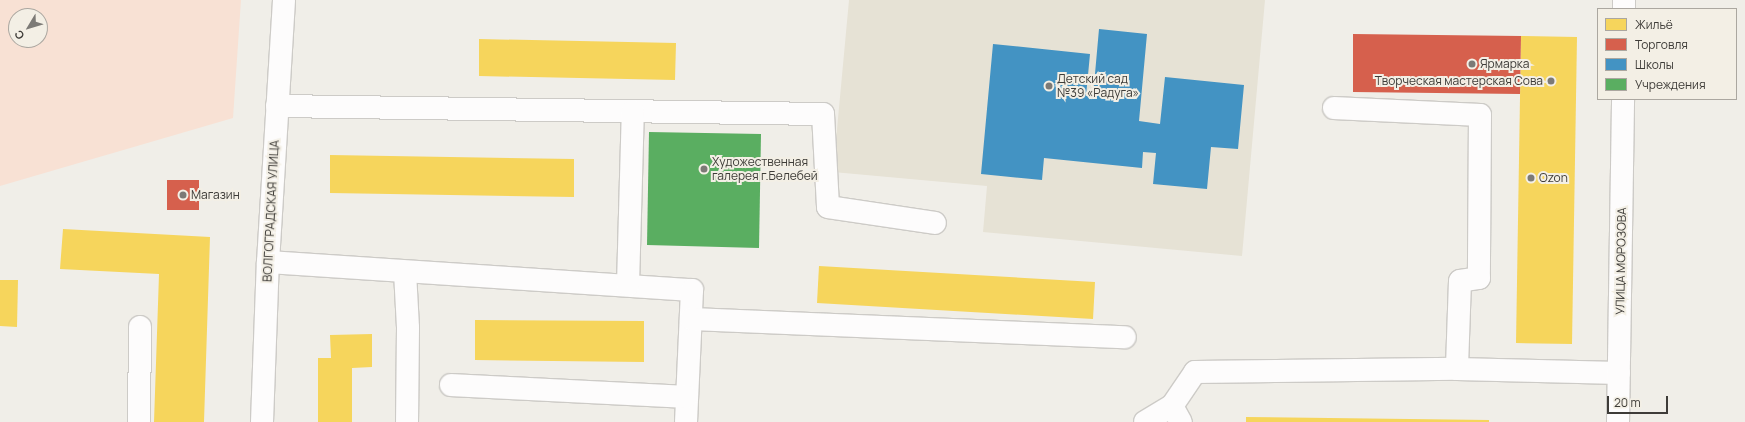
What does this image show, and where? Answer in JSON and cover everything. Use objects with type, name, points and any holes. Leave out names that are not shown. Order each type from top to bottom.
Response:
[{"type":"street","name":"ВОЛГОГРАДСКАЯ УЛИЦА","points":[[262,422],[268,262],[284,0]]},
{"type":"street","name":"УЛИЦА МОРОЗОВА","points":[[1618,422],[1623,100]]},
{"type":"street","points":[[277,106],[823,114],[828,208],[935,223]]},
{"type":"street","points":[[1334,108],[1480,115],[1479,278],[1460,281],[1457,369]]},
{"type":"street","points":[[628,285],[633,111]]},
{"type":"street","points":[[268,262],[692,290],[686,422]]},
{"type":"street","points":[[405,272],[408,328],[407,422]]},
{"type":"street","points":[[691,319],[1126,337]]},
{"type":"street","points":[[139,422],[140,328]]},
{"type":"street","points":[[1145,422],[1176,414],[1194,372],[1457,369],[1619,373]]},
{"type":"street","points":[[451,386],[687,397]]},
{"type":"shaded area","points":[[0,0],[241,0],[233,118],[0,186]]},
{"type":"shaded area","name":"Детский сад №39 «Радуга»","points":[[849,0],[1265,0],[1242,256],[983,232],[987,186],[833,172]]},
{"type":"building: Жильё","points":[[1521,36],[1577,37],[1572,344],[1516,343]]},
{"type":"building: Жильё","points":[[479,39],[676,43],[675,80],[479,76]]},
{"type":"building: Жильё","points":[[330,155],[574,159],[574,197],[330,193]]},
{"type":"building: Жильё","points":[[63,229],[210,237],[204,422],[154,422],[159,274],[60,269]]},
{"type":"building: Жильё","points":[[819,266],[1095,282],[1093,319],[817,303]]},
{"type":"building: Жильё","points":[[0,280],[18,280],[17,327],[0,326]]},
{"type":"building: Жильё","points":[[475,320],[644,321],[644,362],[475,360]]},
{"type":"building: Жильё","points":[[372,334],[372,367],[352,368],[352,422],[318,422],[318,358],[331,358],[330,335]]},
{"type":"building: Жильё","points":[[1246,417],[1489,420],[1489,422],[1246,422]]},
{"type":"building: Торговля","points":[[1353,34],[1521,36],[1520,94],[1353,92]]},
{"type":"building: Торговля","name":"Магазин","points":[[167,180],[199,180],[199,210],[167,210]]},
{"type":"building: Школы","points":[[1099,29],[1147,34],[1139,121],[1160,124],[1165,77],[1244,85],[1238,149],[1211,147],[1207,189],[1153,184],[1156,153],[1143,152],[1142,168],[1044,158],[1042,180],[981,174],[993,44],[1090,54],[1086,96],[1093,96]]},
{"type":"building: Учреждения","name":"Художественная галерея г.Белебей","points":[[649,132],[761,134],[759,248],[647,245]]},
{"type":"place","name":"Ярмарка","points":[[1472,64]]},
{"type":"place","name":"Творческая мастерская Сова","points":[[1551,81]]},
{"type":"place","name":"Детский сад №39 «Радуга»","points":[[1049,86]]},
{"type":"place","name":"Художественная галерея г.Белебей","points":[[704,169]]},
{"type":"place","name":"Ozon","points":[[1531,178]]},
{"type":"place","name":"Магазин","points":[[183,195]]}]
